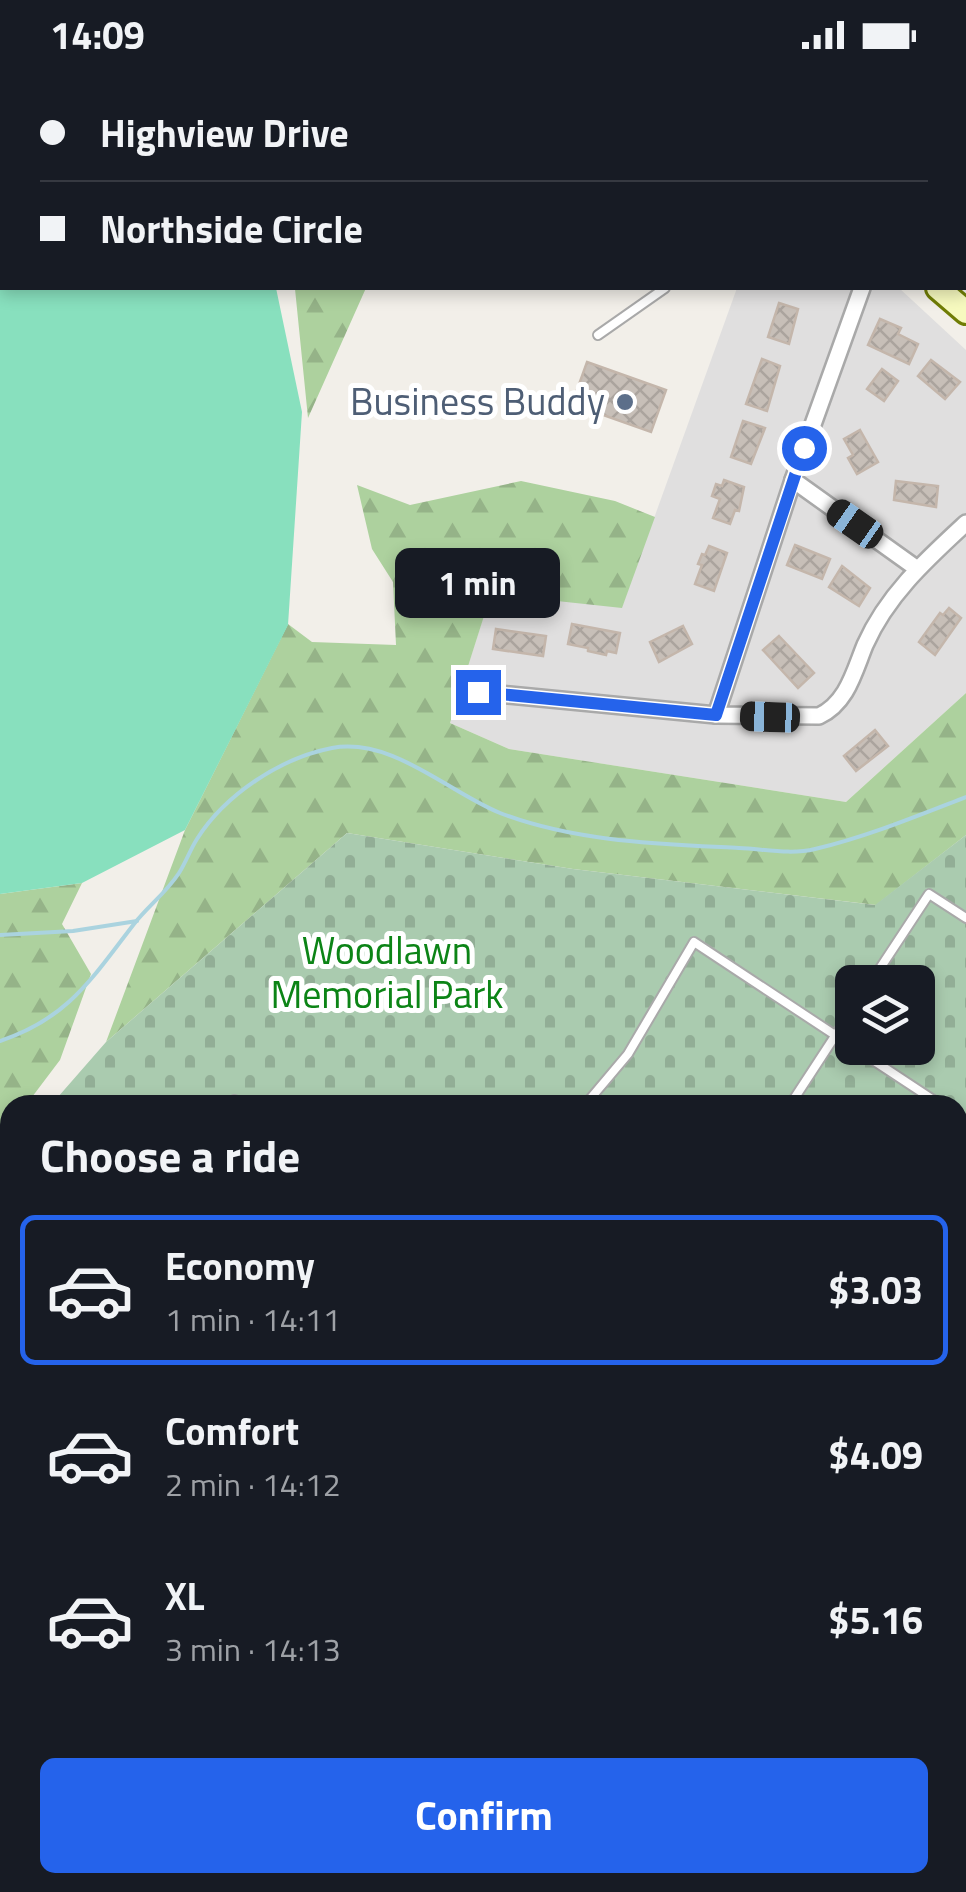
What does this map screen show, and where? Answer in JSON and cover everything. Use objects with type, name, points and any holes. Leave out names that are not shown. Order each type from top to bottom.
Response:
[{"type":"street","points":[[716,715],[793,480],[861,290]]},
{"type":"street","points":[[940,290],[966,312]]},
{"type":"street","points":[[793,480],[916,568]]},
{"type":"street","points":[[478,692],[716,715],[811,717],[832,709],[846,691],[878,620],[916,568],[966,523]]},
{"type":"lane","points":[[598,335],[661,290]]},
{"type":"lane","points":[[882,965],[930,894],[966,918]]},
{"type":"lane","points":[[593,1095],[628,1054],[694,942],[835,1036],[797,1095]]},
{"type":"lane","points":[[880,1065],[926,1095]]},
{"type":"shaded area","points":[[736,290],[901,290],[966,350],[966,693],[846,802],[509,749],[450,723],[491,593],[622,607]]},
{"type":"green space","points":[[0,290],[276,290],[302,412],[288,625],[185,830],[82,883],[0,894]]},
{"type":"green space","points":[[295,290],[365,290],[308,418]]},
{"type":"green space","points":[[521,481],[615,501],[655,517],[622,608],[491,594],[450,723],[509,749],[846,802],[966,693],[966,835],[876,905],[573,869],[347,833],[106,1042],[185,830],[288,624],[312,642],[396,645],[393,582],[372,549],[357,485],[410,505]]},
{"type":"green space","name":"Woodlawn Memorial Park","points":[[347,833],[573,869],[875,905],[966,835],[966,1095],[60,1095],[106,1042]]},
{"type":"green space","points":[[82,883],[62,924],[91,974],[60,1060],[34,1095],[0,1095],[0,894]]},
{"type":"building","points":[[779,303],[798,309],[789,344],[768,337]]},
{"type":"building","points":[[880,319],[901,328],[898,334],[918,344],[909,364],[868,345]]},
{"type":"building","points":[[762,359],[780,366],[767,411],[746,404]]},
{"type":"building","points":[[931,360],[960,382],[945,399],[918,376]]},
{"type":"building","points":[[587,362],[666,390],[651,432],[572,404]]},
{"type":"building","points":[[882,369],[898,381],[884,401],[867,389]]},
{"type":"building","points":[[743,421],[765,428],[751,464],[731,457]]},
{"type":"building","points":[[860,430],[878,462],[857,474],[844,439]]},
{"type":"building","points":[[724,480],[744,487],[739,511],[735,510],[730,524],[713,518],[720,499],[712,496],[716,484],[722,486]]},
{"type":"building","points":[[896,481],[938,486],[936,507],[894,500]]},
{"type":"building","points":[[795,545],[830,559],[822,579],[787,565]]},
{"type":"building","points":[[709,546],[727,553],[714,591],[695,584],[702,565],[698,564]]},
{"type":"building","points":[[842,566],[870,588],[859,606],[829,587]]},
{"type":"building","points":[[949,608],[961,618],[935,655],[919,642],[940,613],[943,615]]},
{"type":"building","points":[[572,624],[620,633],[616,653],[607,651],[606,655],[568,644]]},
{"type":"building","points":[[683,626],[692,644],[659,662],[650,642]]},
{"type":"building","points":[[496,629],[546,636],[543,656],[493,649]]},
{"type":"building","points":[[779,636],[814,673],[798,688],[763,650]]},
{"type":"building","points":[[875,730],[888,746],[856,771],[844,756]]},
{"type":"waterway","points":[[0,1041],[44,1021],[77,994],[174,880],[209,823],[238,794],[274,770],[312,753],[354,747],[376,751],[398,758],[480,804],[529,823],[588,836],[648,843],[806,851],[872,832],[966,797]]},
{"type":"waterway","points":[[0,935],[73,931],[137,921]]},
{"type":"place","name":"Business Buddy","points":[[625,402]]},
{"type":"route","points":[[478,692],[716,715],[804,448]]}]
